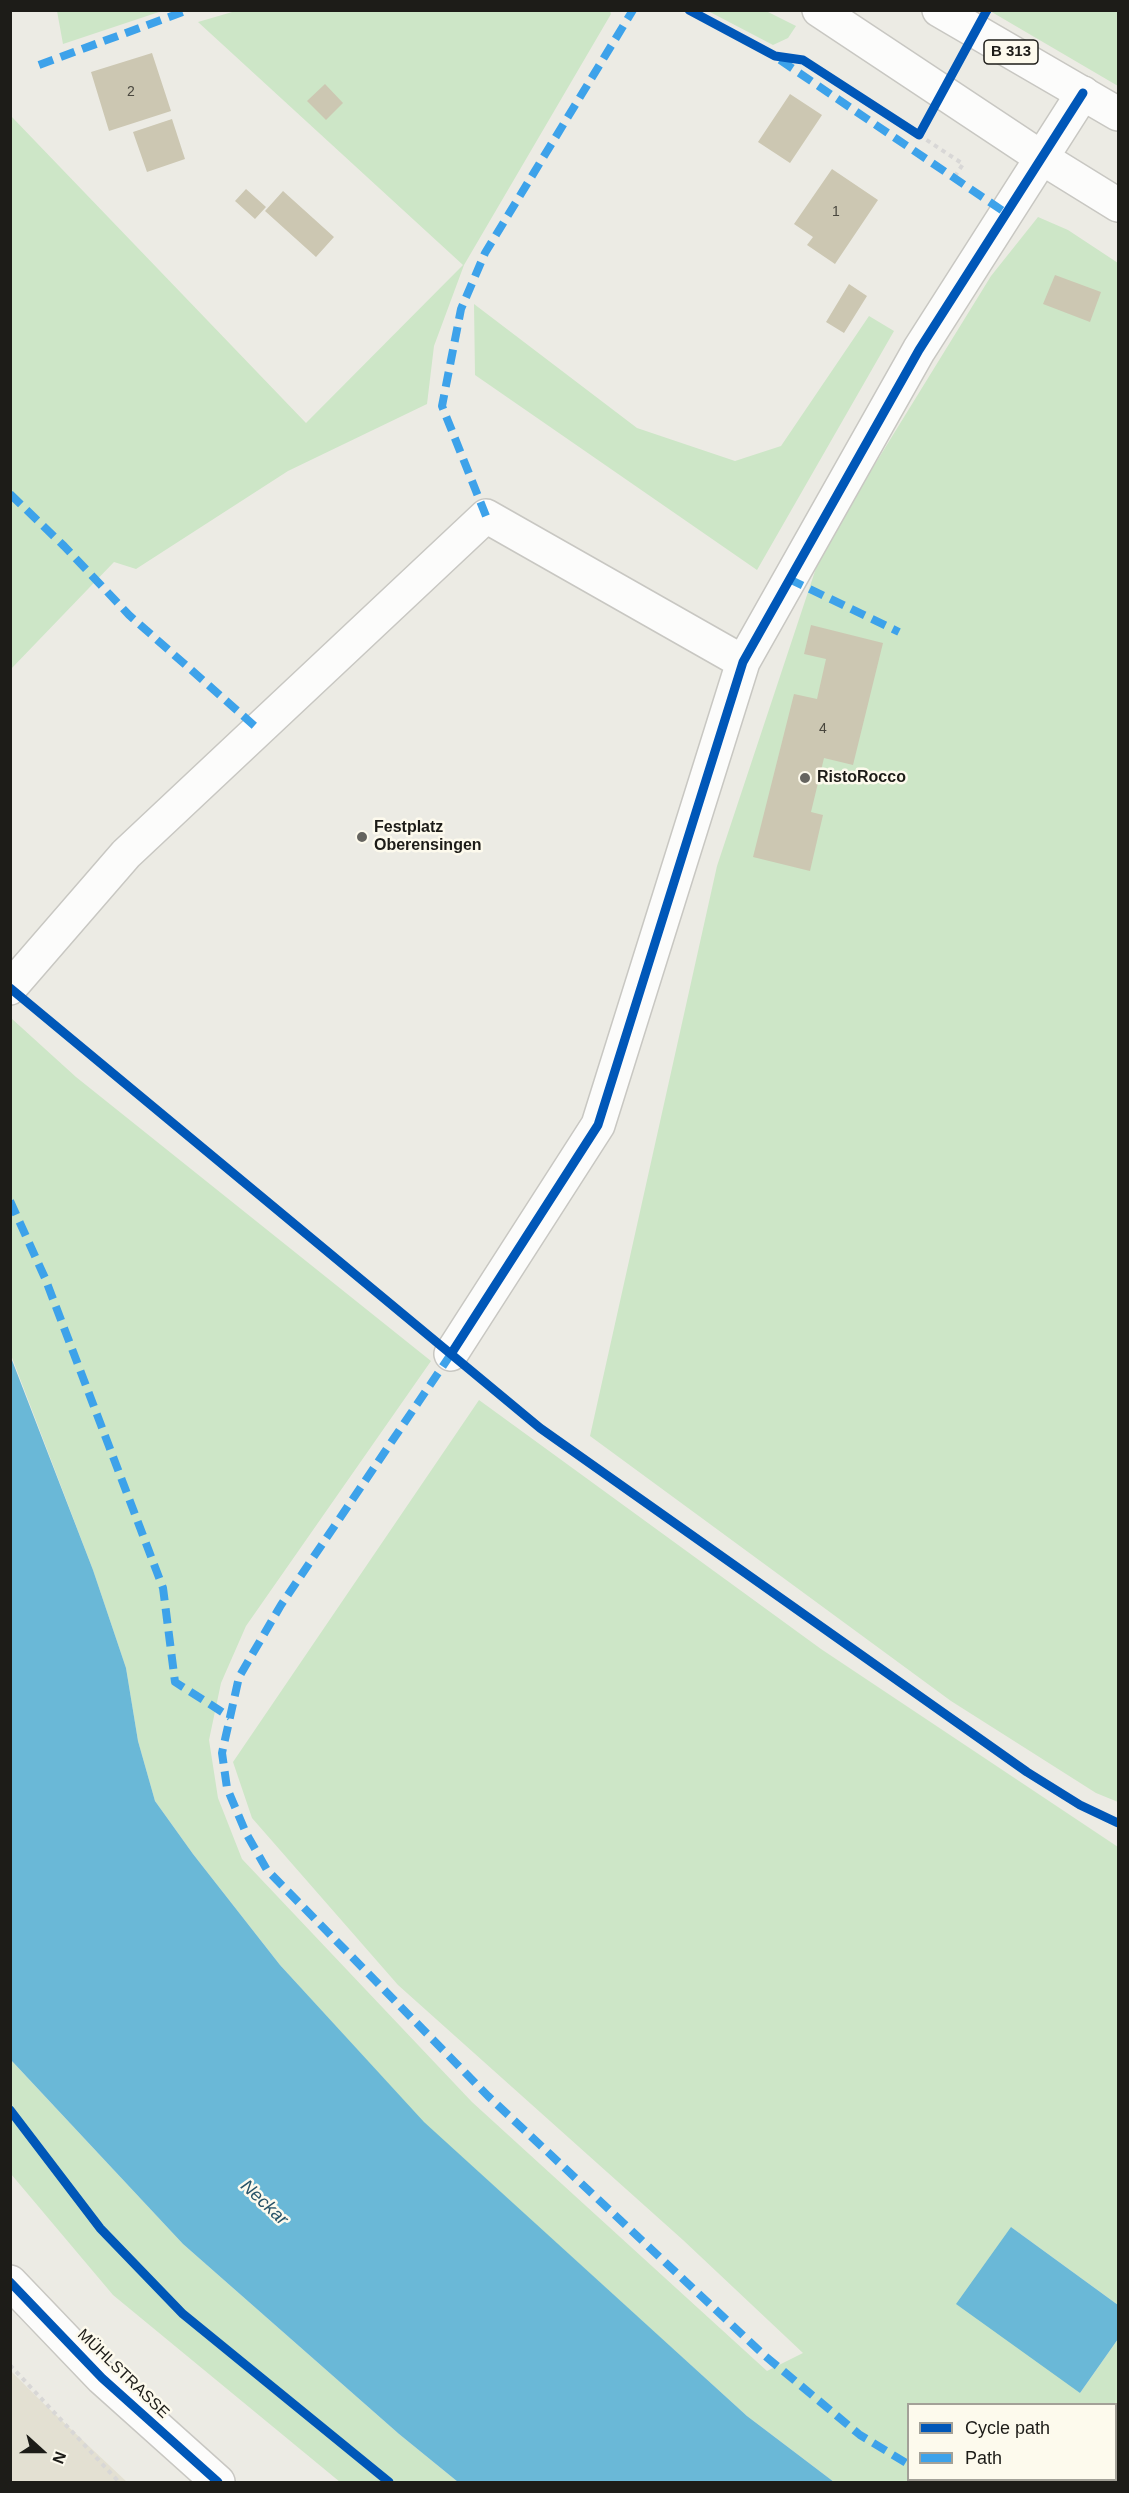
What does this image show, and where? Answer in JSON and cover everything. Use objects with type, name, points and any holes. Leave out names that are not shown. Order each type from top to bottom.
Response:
[{"type":"street","points":[[819,10],[1042,158],[1119,205]]},
{"type":"street","name":"B 313","points":[[939,10],[1119,114]]},
{"type":"street","points":[[452,1354],[598,1125],[743,662],[919,350],[1083,93]]},
{"type":"street","points":[[10,988],[126,854],[486,516],[743,662]]},
{"type":"street","name":"MÜHLSTRASSE","points":[[10,2282],[102,2378],[218,2482]]},
{"type":"path","points":[[919,135],[963,164],[953,179]]},
{"type":"path","points":[[10,2365],[119,2482]]},
{"type":"shaded area","points":[[10,2370],[41,2401],[127,2482],[11,2482]]},
{"type":"green space","points":[[57,10],[162,11],[63,44]]},
{"type":"green space","points":[[239,10],[610,11],[611,14],[464,265],[434,346],[427,404],[288,471],[136,569],[114,562],[11,669],[11,116],[306,423],[463,265],[198,22]]},
{"type":"green space","points":[[708,11],[766,11],[796,26],[788,38],[773,45]]},
{"type":"green space","points":[[990,11],[1118,11],[1118,86]]},
{"type":"green space","points":[[1038,217],[1068,230],[1118,263],[1118,1802],[1096,1793],[951,1701],[590,1436],[717,866],[822,550],[991,276]]},
{"type":"green space","points":[[474,304],[637,428],[735,461],[781,446],[869,316],[894,331],[757,570],[475,375]]},
{"type":"green space","points":[[11,1018],[76,1077],[431,1361],[246,1626],[221,1683],[209,1740],[218,1798],[242,1859],[472,2102],[767,2371],[803,2353],[683,2240],[398,1985],[252,1818],[233,1762],[479,1400],[821,1649],[1118,1847],[1118,2305],[1011,2227],[1080,2393],[1118,2339],[1118,2482],[834,2482],[747,2416],[423,2122],[280,1965],[193,1854],[155,1801],[138,1741],[126,1668],[93,1570],[11,1355]]},
{"type":"green space","points":[[10,2059],[183,2244],[399,2434],[458,2482],[340,2482],[113,2295],[11,2174]]},
{"type":"water","name":"Neckar","points":[[10,1355],[93,1570],[126,1668],[138,1741],[155,1801],[193,1854],[280,1965],[424,2122],[747,2416],[834,2482],[458,2482],[399,2434],[183,2244],[11,2060]]},
{"type":"water","points":[[1011,2227],[1118,2305],[1118,2339],[1080,2393],[956,2304]]},
{"type":"building","points":[[152,53],[171,111],[109,131],[91,72]]},
{"type":"building","points":[[325,84],[343,103],[326,120],[307,101]]},
{"type":"building","points":[[790,94],[822,115],[790,163],[758,142]]},
{"type":"building","points":[[172,119],[185,159],[147,172],[133,132]]},
{"type":"building","points":[[832,169],[878,200],[835,264],[807,245],[813,237],[794,224]]},
{"type":"building","points":[[246,189],[266,207],[255,219],[235,201]]},
{"type":"building","points":[[283,191],[334,237],[316,257],[265,211]]},
{"type":"building","points":[[1055,275],[1101,292],[1090,322],[1043,304]]},
{"type":"building","points":[[849,284],[867,296],[844,333],[826,322]]},
{"type":"building","points":[[811,625],[883,643],[853,765],[824,758],[811,812],[823,815],[810,871],[753,857],[794,694],[817,699],[826,659],[804,654]]},
{"type":"marked path","points":[[39,65],[188,10]]},
{"type":"marked path","points":[[486,516],[442,406],[461,309],[485,253],[633,10]]},
{"type":"marked path","points":[[780,60],[1006,213]]},
{"type":"marked path","points":[[10,494],[64,546],[129,615],[258,729]]},
{"type":"marked path","points":[[789,579],[899,632]]},
{"type":"marked path","points":[[10,1201],[45,1278],[163,1588],[175,1682],[230,1717]]},
{"type":"marked path","points":[[451,1354],[281,1605],[239,1677],[222,1753],[227,1788],[246,1833],[267,1870],[488,2096],[764,2355],[860,2435],[907,2463]]},
{"type":"cycle path","points":[[689,10],[775,56],[803,60],[919,135],[987,10]]},
{"type":"cycle path","points":[[451,1354],[598,1125],[743,662],[919,350],[1083,93]]},
{"type":"cycle path","points":[[10,988],[540,1428],[1027,1772],[1080,1805],[1118,1823]]},
{"type":"cycle path","points":[[10,2110],[100,2228],[183,2314],[389,2482]]},
{"type":"cycle path","points":[[10,2282],[102,2378],[218,2482]]},
{"type":"place","name":"RistoRocco","points":[[805,778]]},
{"type":"place","name":"Festplatz Oberensingen","points":[[362,837]]}]
